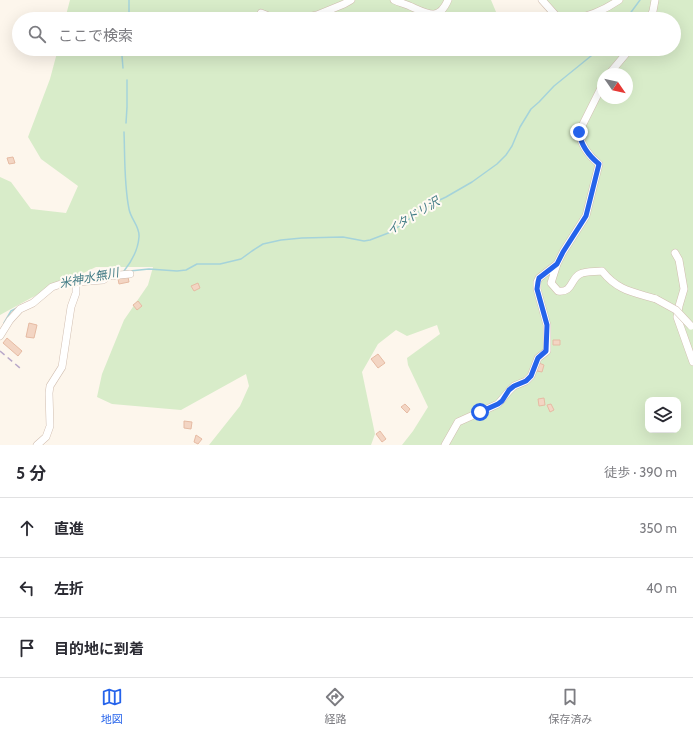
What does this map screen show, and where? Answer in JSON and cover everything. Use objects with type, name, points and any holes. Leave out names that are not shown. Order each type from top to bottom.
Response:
[{"type":"street","points":[[324,12],[351,0]]},
{"type":"street","points":[[394,0],[420,12]]},
{"type":"street","points":[[438,12],[441,11],[448,0]]},
{"type":"street","points":[[542,0],[553,12]]},
{"type":"street","points":[[596,12],[619,0]]},
{"type":"street","points":[[652,12],[655,0]]},
{"type":"street","points":[[614,68],[624,56]]},
{"type":"street","points":[[597,96],[579,132],[582,145],[599,164],[586,216],[563,252],[557,264],[551,284],[558,291],[566,291],[581,273],[602,271],[614,284],[622,289],[656,299],[676,310],[692,327]]},
{"type":"street","points":[[675,253],[679,260],[684,289],[679,306],[678,317],[693,362]]},
{"type":"street","points":[[444,445],[458,422],[498,404],[502,401],[509,390],[526,381],[531,376],[536,361],[546,351],[547,342],[547,325],[537,289],[538,282],[539,278],[557,264]]},
{"type":"street","points":[[0,336],[10,320],[20,309],[33,303],[52,287],[64,283],[103,280],[109,276],[130,274]]},
{"type":"street","points":[[37,445],[46,437],[50,426],[50,386],[62,367],[71,307],[76,293],[76,282]]},
{"type":"green space","points":[[70,0],[491,0],[496,12],[67,12]]},
{"type":"green space","points":[[543,0],[693,0],[693,445],[402,445],[428,407],[408,365],[407,358],[440,334],[437,325],[407,336],[396,330],[378,344],[362,372],[375,434],[371,445],[209,445],[240,406],[249,386],[246,374],[181,410],[112,404],[97,397],[102,374],[124,320],[148,285],[153,267],[96,267],[31,298],[0,315],[0,177],[11,182],[31,209],[66,213],[78,186],[41,159],[28,137],[50,79],[56,56],[681,56],[681,12],[547,12]]},
{"type":"building","points":[[13,157],[15,163],[9,164],[7,158]]},
{"type":"building","points":[[128,277],[129,282],[119,284],[118,279]]},
{"type":"building","points":[[198,283],[200,288],[194,291],[191,286]]},
{"type":"building","points":[[138,301],[142,306],[137,310],[133,305]]},
{"type":"building","points":[[29,323],[37,325],[34,338],[26,337]]},
{"type":"building","points":[[7,338],[22,351],[18,356],[3,343]]},
{"type":"building","points":[[553,340],[560,340],[560,345],[553,345]]},
{"type":"building","points":[[378,354],[385,363],[378,368],[371,359]]},
{"type":"building","points":[[539,363],[544,365],[542,372],[537,371]]},
{"type":"building","points":[[544,398],[545,405],[539,406],[538,399]]},
{"type":"building","points":[[405,404],[410,409],[407,413],[401,407]]},
{"type":"building","points":[[551,404],[554,410],[550,412],[547,405]]},
{"type":"building","points":[[184,421],[192,422],[191,429],[184,428]]},
{"type":"building","points":[[380,431],[386,439],[382,442],[376,434]]},
{"type":"building","points":[[196,435],[202,439],[198,444],[194,442]]},
{"type":"waterway","name":"米神水無川","points":[[129,0],[129,12]]},
{"type":"waterway","name":"イタドリ沢","points":[[631,12],[640,0]]},
{"type":"waterway","name":"米神水無川","points":[[122,56],[123,68]]},
{"type":"waterway","name":"イタドリ沢","points":[[120,272],[149,269],[177,271],[186,270],[197,264],[220,264],[241,259],[263,244],[281,240],[343,237],[364,241],[391,232],[429,205],[472,182],[497,164],[512,146],[520,127],[531,109],[554,86],[591,56]]},
{"type":"waterway","name":"米神水無川","points":[[126,123],[127,80]]},
{"type":"waterway","name":"米神水無川","points":[[124,132],[127,200],[130,213],[139,233],[134,255],[124,271]]},
{"type":"waterway","name":"米神水無川","points":[[86,278],[106,274]]},
{"type":"waterway","name":"米神水無川","points":[[4,323],[11,311],[17,308]]},
{"type":"railway","points":[[0,351],[20,368]]},
{"type":"route","points":[[480,412],[498,404],[502,401],[509,390],[526,381],[531,376],[536,361],[546,351],[547,325],[537,289],[539,278],[557,264],[586,216],[599,164],[582,145],[579,132]]}]
